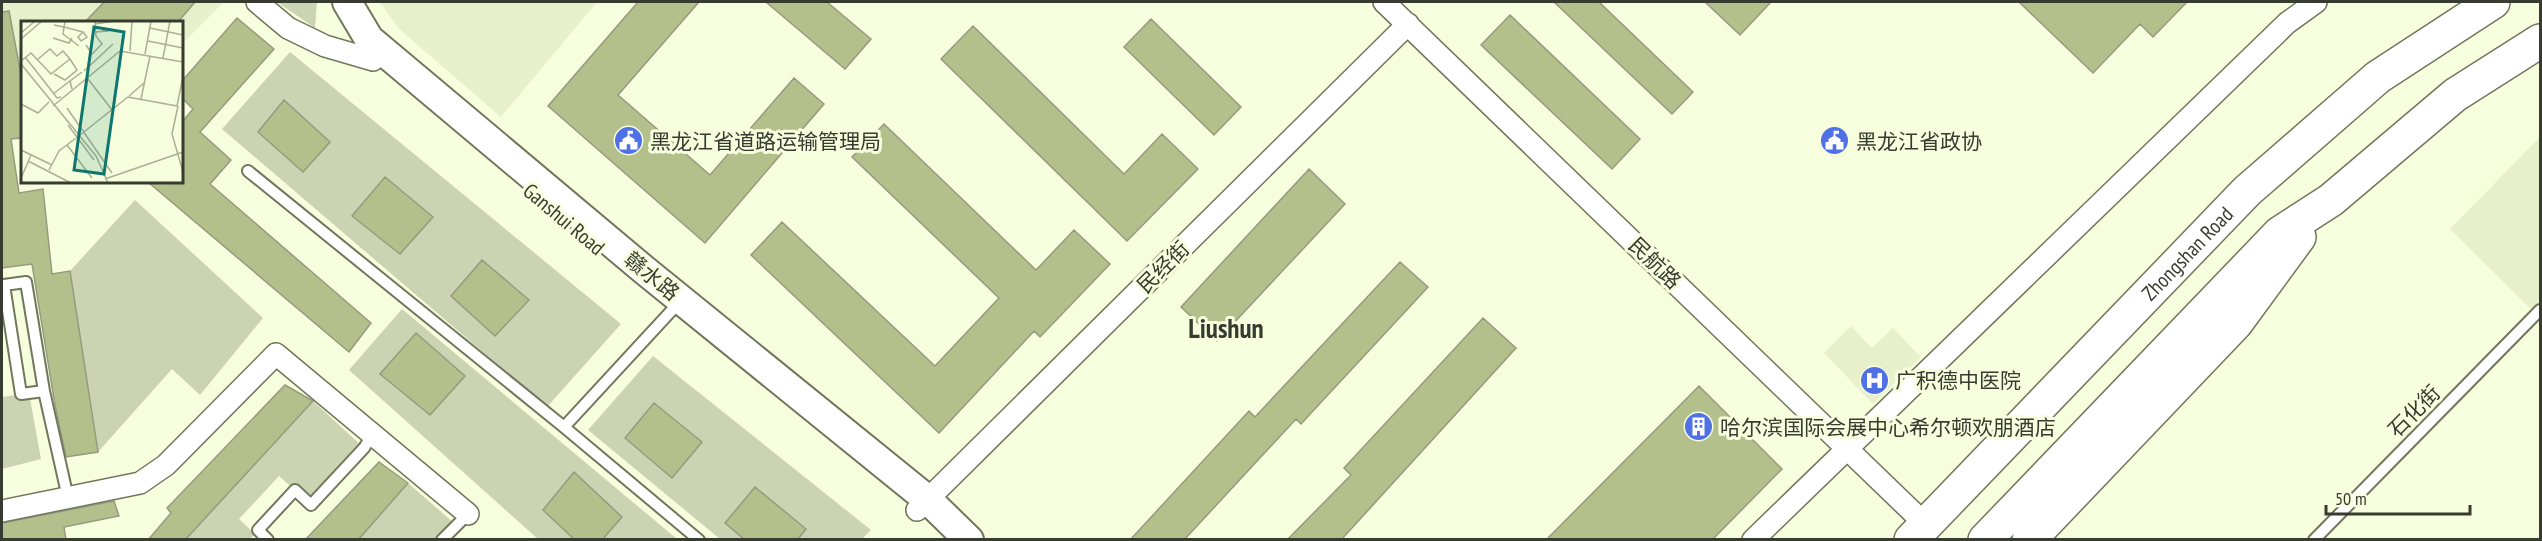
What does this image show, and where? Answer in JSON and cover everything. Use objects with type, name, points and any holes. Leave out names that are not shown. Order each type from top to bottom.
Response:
[{"type":"main road","name":"Ganshui Road","points":[[335,2],[349,34],[373,60],[673,309],[923,505],[947,540]]},
{"type":"main road","name":"赣水路","points":[[347,2],[369,39],[923,505],[969,540]]},
{"type":"main road","name":"Zhongshan Road","points":[[1918,532],[2247,191],[2378,77],[2493,2]]},
{"type":"main road","points":[[1985,540],[2280,233],[2325,204],[2455,95],[2541,41]]},
{"type":"main road","points":[[2029,540],[2236,323],[2325,204]]},
{"type":"street","points":[[257,2],[288,28],[325,46],[373,60]]},
{"type":"street","name":"民航路","points":[[1384,2],[1846,448],[1918,532]]},
{"type":"street","points":[[1753,540],[2287,23],[2316,2]]},
{"type":"street","name":"民经街","points":[[923,505],[1408,24]]},
{"type":"street","points":[[2,512],[140,483],[166,465],[276,354],[468,514]]},
{"type":"lane","points":[[248,171],[564,426],[699,540]]},
{"type":"lane","points":[[44,391],[21,394],[4,285],[26,282],[44,391],[68,498]]},
{"type":"lane","points":[[564,426],[673,309]]},
{"type":"lane","name":"石化街","points":[[2314,540],[2541,310]]},
{"type":"lane","points":[[268,540],[258,530],[295,490],[311,505],[364,448],[373,434]]},
{"type":"lane","points":[[442,540],[468,514]]},
{"type":"shaded area","points":[[2,2],[108,2],[86,21],[21,21],[21,139],[2,134]]},
{"type":"shaded area","points":[[118,2],[223,3],[183,43],[183,21],[96,21]]},
{"type":"shaded area","points":[[277,2],[317,2],[315,28]]},
{"type":"shaded area","points":[[380,2],[597,2],[501,117],[398,28]]},
{"type":"shaded area","points":[[290,52],[621,324],[547,407],[222,129]]},
{"type":"shaded area","points":[[2540,137],[2540,318],[2450,229]]},
{"type":"shaded area","points":[[135,200],[263,318],[200,395],[172,369],[98,452],[70,271]]},
{"type":"shaded area","points":[[402,309],[677,539],[538,539],[349,370]]},
{"type":"shaded area","name":"广积德中医院","points":[[1851,326],[1872,348],[1893,328],[1921,357],[1873,404],[1824,353]]},
{"type":"shaded area","points":[[653,356],[871,530],[862,539],[720,539],[588,430]]},
{"type":"shaded area","points":[[29,393],[41,459],[2,469],[2,397]]},
{"type":"shaded area","points":[[313,401],[364,448],[311,505],[279,476],[239,519],[255,534],[250,539],[191,540],[188,537]]},
{"type":"shaded area","points":[[408,483],[455,524],[442,539],[358,540]]},
{"type":"building","points":[[104,2],[195,2],[179,21],[86,21]]},
{"type":"building","name":"黑龙江省道路运输管理局","points":[[638,2],[699,2],[618,95],[710,175],[794,78],[824,104],[705,243],[548,106]]},
{"type":"building","points":[[766,2],[827,2],[871,39],[845,69]]},
{"type":"building","points":[[1554,2],[1599,2],[1693,92],[1672,114]]},
{"type":"building","points":[[1705,2],[1771,2],[1740,35]]},
{"type":"building","points":[[2019,2],[2187,2],[2153,37],[2140,24],[2093,73]]},
{"type":"building","points":[[9,11],[21,75],[21,138],[11,139],[19,193],[43,189],[52,274],[70,271],[98,452],[66,457],[55,405],[32,264],[2,268],[2,12]]},
{"type":"building","points":[[1510,15],[1640,139],[1612,169],[1481,45]]},
{"type":"building","points":[[237,18],[274,49],[200,132],[231,160],[210,184],[371,323],[349,352],[149,183],[183,183],[183,121],[193,109],[183,99],[183,80]]},
{"type":"building","points":[[1151,19],[1241,107],[1214,135],[1124,47]]},
{"type":"building","points":[[973,26],[1124,174],[1162,134],[1198,169],[1127,241],[941,59]]},
{"type":"building","points":[[284,100],[330,142],[303,172],[258,132]]},
{"type":"building","points":[[884,124],[1036,270],[1074,230],[1110,264],[1040,337],[1034,331],[939,433],[751,255],[782,222],[935,366],[999,298],[852,157]]},
{"type":"building","points":[[1309,169],[1345,204],[1217,341],[1181,307]]},
{"type":"building","points":[[385,177],[433,217],[400,254],[352,216]]},
{"type":"building","points":[[482,260],[529,300],[495,336],[451,296]]},
{"type":"building","points":[[1400,262],[1428,287],[1301,424],[1296,419],[1184,540],[1130,540],[1249,411],[1255,417]]},
{"type":"building","points":[[1483,318],[1516,348],[1341,540],[1287,540],[1351,475],[1344,468]]},
{"type":"building","points":[[416,333],[465,376],[430,415],[380,374]]},
{"type":"building","points":[[285,385],[313,401],[185,540],[148,540],[171,513],[167,508]]},
{"type":"building","name":"哈尔滨国际会展中心希尔顿欢朋酒店","points":[[1699,386],[1782,469],[1712,540],[1546,540]]},
{"type":"building","points":[[654,403],[702,442],[672,478],[625,438]]},
{"type":"building","points":[[379,462],[408,483],[358,540],[305,540]]},
{"type":"building","points":[[574,472],[622,517],[602,540],[575,540],[543,510]]},
{"type":"building","points":[[755,487],[806,529],[797,540],[745,540],[725,523]]},
{"type":"building","points":[[114,501],[119,516],[64,527],[66,540],[2,540],[2,523]]},
{"type":"place","name":"黑龙江省道路运输管理局","points":[[629,141]]},
{"type":"place","name":"黑龙江省政协","points":[[1835,141]]},
{"type":"place","name":"广积德中医院","points":[[1874,380]]},
{"type":"place","name":"哈尔滨国际会展中心希尔顿欢朋酒店","points":[[1699,427]]},
{"type":"district","name":"Liushun","points":[[1226,328]]}]
